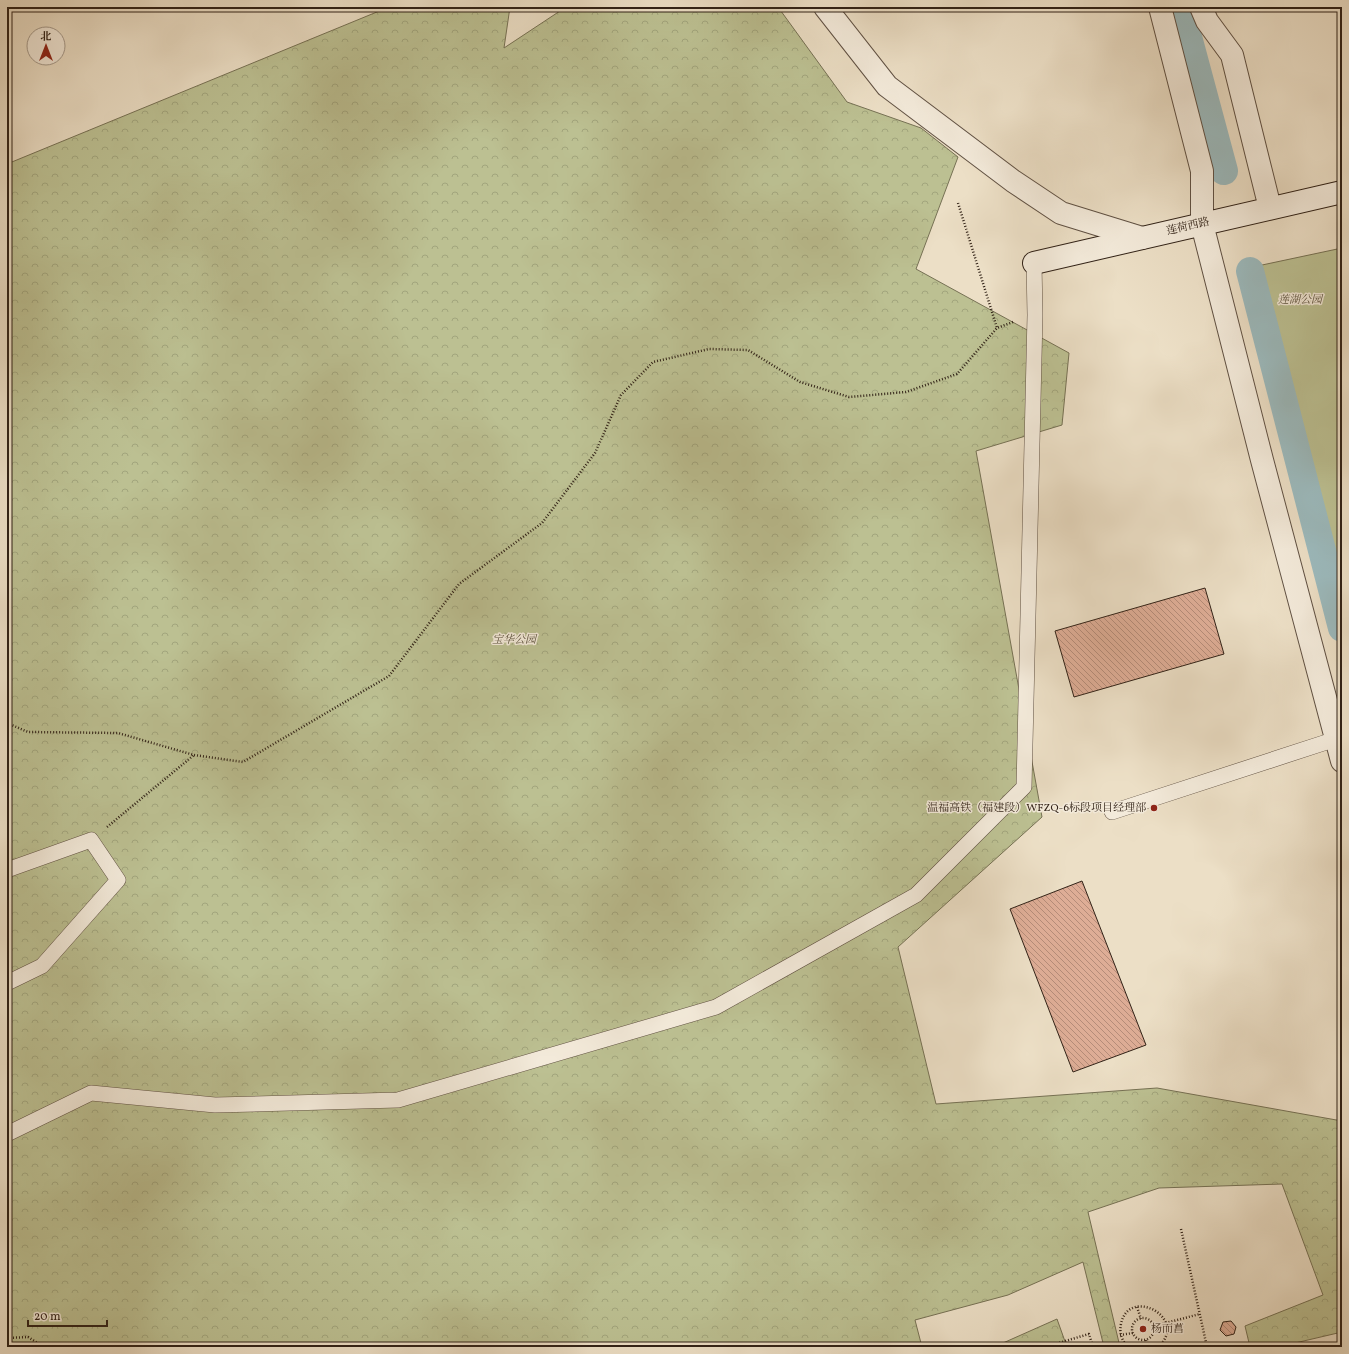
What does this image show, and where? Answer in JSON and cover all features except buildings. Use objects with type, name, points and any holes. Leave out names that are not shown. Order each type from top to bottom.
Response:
[{"type":"street","points":[[826,7],[887,86],[1012,180],[1061,213],[1142,238]]},
{"type":"street","points":[[1160,7],[1202,170],[1202,224],[1342,762]]},
{"type":"street","points":[[1201,7],[1207,21],[1232,55],[1270,208]]},
{"type":"street","name":"莲荷西路","points":[[1034,263],[1342,192]]},
{"type":"lane","points":[[7,1134],[91,1093],[215,1106],[398,1100],[716,1007],[916,895],[1024,787],[1035,315],[1034,263]]},
{"type":"lane","points":[[1112,812],[1336,738]]},
{"type":"lane","points":[[7,870],[91,840],[118,880],[42,966],[7,983]]},
{"type":"path","points":[[7,723],[28,732],[118,733],[194,755],[243,762],[389,676],[459,584],[542,523],[595,453],[621,395],[653,362],[709,349],[748,350],[800,382],[849,397],[906,392],[957,374],[997,328],[958,203]]},
{"type":"path","points":[[91,840],[194,755]]},
{"type":"path","points":[[1181,1229],[1208,1347]]},
{"type":"path","points":[[1137,1307],[1140,1319]]},
{"type":"path","points":[[1128,1347],[1123,1342],[1120,1335],[1120,1328],[1125,1314],[1137,1307],[1152,1308],[1162,1317],[1165,1323],[1165,1338],[1158,1347]]},
{"type":"path","points":[[1154,1326],[1200,1314]]},
{"type":"path","points":[[1140,1319],[1150,1320],[1154,1326],[1153,1334],[1146,1340],[1137,1338],[1133,1333],[1135,1323],[1140,1319]]},
{"type":"path","points":[[1120,1335],[1133,1333]]},
{"type":"path","points":[[1045,1347],[1090,1334],[1093,1347]]},
{"type":"path","points":[[7,1338],[28,1337],[44,1347]]},
{"type":"path","points":[[1146,1340],[1148,1347]]},
{"type":"green space","name":"宝华公园","points":[[389,7],[510,7],[504,48],[566,7],[778,7],[847,102],[921,128],[958,157],[916,269],[1069,353],[1062,425],[976,451],[1042,817],[898,947],[936,1104],[1157,1088],[1342,1121],[1342,1332],[1278,1347],[1250,1347],[1245,1326],[1323,1295],[1282,1184],[1159,1188],[1088,1212],[1120,1347],[1104,1347],[1083,1262],[1008,1295],[915,1320],[922,1347],[7,1347],[7,164]]},
{"type":"green space","name":"莲湖公园","points":[[1342,248],[1342,650],[1248,268]]},
{"type":"green space","points":[[1057,1319],[1067,1347],[994,1347]]},
{"type":"waterway","points":[[1180,7],[1224,171]]},
{"type":"waterway","points":[[1250,271],[1342,628]]},
{"type":"place","name":"温福高铁（福建段）WFZQ-6标段项目经理部","points":[[1154,808]]},
{"type":"place","name":"杨而菖","points":[[1143,1329]]}]
